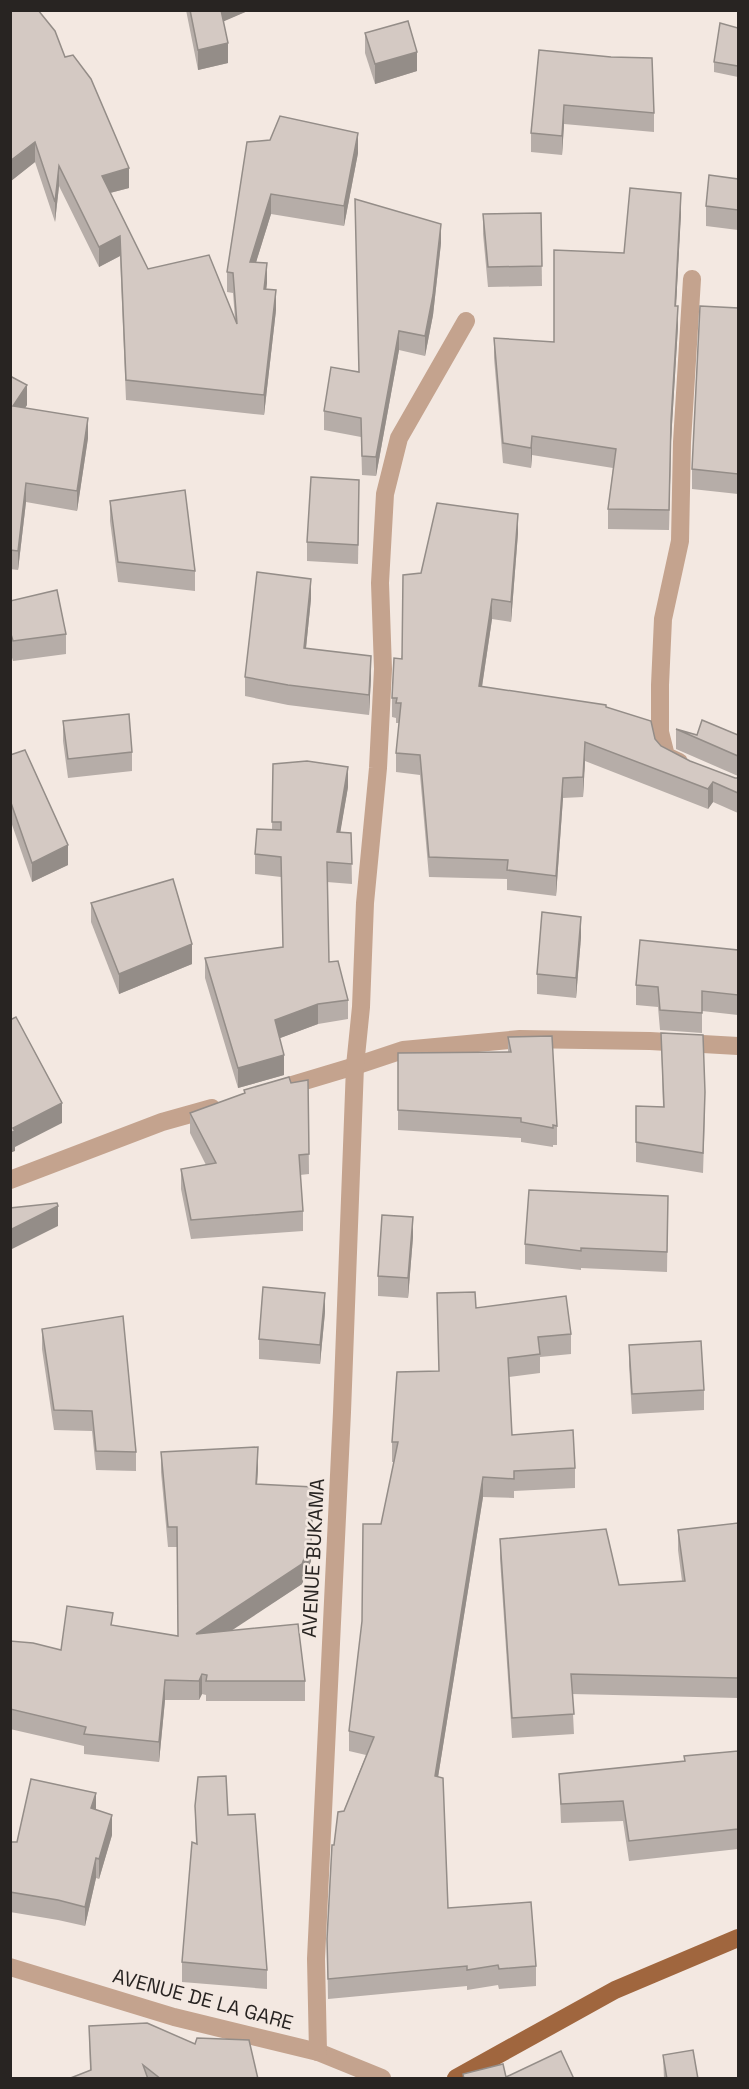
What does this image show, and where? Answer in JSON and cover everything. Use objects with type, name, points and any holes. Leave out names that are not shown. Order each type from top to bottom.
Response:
[{"type":"main road","points":[[456,2079],[615,1990],[738,1938]]},
{"type":"street","points":[[692,279],[682,442],[680,540],[663,618],[660,732],[666,756],[694,770]]},
{"type":"street","name":"AVENUE BUKAMA","points":[[318,2052],[315,1959],[342,1412],[355,1066],[361,1007],[365,903],[378,768],[383,669],[380,583],[385,494],[399,438],[466,321]]},
{"type":"street","points":[[264,1093],[403,1050],[520,1038],[738,1046]]},
{"type":"street","points":[[10,1180],[162,1122],[230,1102]]},
{"type":"street","name":"AVENUE DE LA GARE","points":[[10,1967],[174,2018],[318,2052],[382,2079]]},
{"type":"building","points":[[10,10],[38,10],[55,31],[65,57],[73,55],[91,79],[129,168],[102,176],[148,269],[209,255],[237,324],[233,273],[227,272],[247,142],[270,140],[280,116],[358,133],[344,206],[271,194],[250,262],[267,263],[264,289],[276,290],[264,395],[126,380],[120,236],[99,247],[59,166],[55,202],[35,142],[10,161]]},
{"type":"building","points":[[190,10],[221,10],[228,43],[198,50]]},
{"type":"building","points":[[408,21],[417,52],[375,64],[365,33]]},
{"type":"building","points":[[720,23],[738,28],[738,66],[714,62]]},
{"type":"building","points":[[539,50],[611,57],[652,58],[654,113],[564,105],[562,136],[531,133]]},
{"type":"building","points":[[709,175],[738,179],[738,210],[706,206]]},
{"type":"building","points":[[630,188],[681,193],[669,510],[608,509],[616,449],[532,436],[531,448],[503,443],[494,338],[554,342],[554,250],[624,253]]},
{"type":"building","points":[[355,199],[441,224],[433,295],[425,336],[399,331],[376,457],[362,456],[361,418],[324,411],[331,367],[359,372]]},
{"type":"building","points":[[541,213],[542,266],[488,267],[483,214]]},
{"type":"building","points":[[700,306],[738,308],[738,474],[692,469]]},
{"type":"building","points":[[10,376],[27,385],[13,406],[88,418],[77,491],[26,483],[18,551],[10,550]]},
{"type":"building","points":[[311,477],[359,480],[358,545],[307,542]]},
{"type":"building","points":[[185,490],[195,571],[118,562],[110,501]]},
{"type":"building","points":[[437,503],[518,514],[511,602],[492,599],[479,686],[606,705],[606,707],[651,721],[655,739],[661,746],[690,761],[738,778],[738,793],[713,782],[708,789],[585,742],[583,777],[563,778],[556,876],[507,870],[508,860],[429,857],[420,755],[396,753],[401,703],[396,703],[397,698],[392,698],[394,658],[402,659],[403,575],[421,573]]},
{"type":"building","points":[[257,572],[311,579],[304,648],[371,656],[369,695],[245,677]]},
{"type":"building","points":[[57,590],[66,634],[13,641],[10,631],[10,601]]},
{"type":"building","points":[[129,714],[132,752],[68,759],[63,721]]},
{"type":"building","points":[[702,720],[738,735],[738,756],[676,729],[697,735]]},
{"type":"building","points":[[25,750],[68,845],[32,863],[10,800],[10,755]]},
{"type":"building","points":[[307,761],[348,767],[337,832],[351,833],[352,864],[327,862],[329,962],[338,961],[348,1000],[318,1004],[275,1020],[284,1055],[238,1068],[205,958],[283,947],[281,857],[255,854],[257,829],[281,830],[281,822],[272,822],[273,764]]},
{"type":"building","points":[[173,879],[192,944],[119,974],[91,903]]},
{"type":"building","points":[[542,912],[581,917],[576,978],[537,974]]},
{"type":"building","points":[[640,940],[738,950],[738,995],[702,991],[702,1013],[660,1010],[658,987],[636,985]]},
{"type":"building","points":[[16,1017],[62,1103],[13,1128],[15,1131],[10,1133],[10,1020]]},
{"type":"building","points":[[661,1033],[703,1035],[705,1092],[703,1153],[636,1142],[636,1106],[664,1107]]},
{"type":"building","points":[[552,1036],[557,1126],[553,1125],[553,1128],[521,1122],[521,1118],[398,1110],[398,1053],[511,1052],[508,1037]]},
{"type":"building","points":[[289,1077],[291,1083],[308,1080],[309,1154],[299,1155],[303,1211],[191,1220],[181,1169],[216,1163],[190,1113],[245,1093],[244,1090]]},
{"type":"building","points":[[529,1190],[668,1196],[667,1252],[581,1248],[581,1251],[525,1244]]},
{"type":"building","points":[[57,1203],[58,1206],[10,1230],[10,1208]]},
{"type":"building","points":[[382,1215],[413,1217],[408,1278],[378,1276]]},
{"type":"building","points":[[263,1287],[325,1293],[320,1345],[259,1339]]},
{"type":"building","points":[[475,1292],[476,1308],[566,1296],[571,1334],[538,1337],[540,1354],[508,1358],[512,1435],[573,1430],[575,1468],[514,1471],[514,1479],[483,1477],[435,1776],[443,1778],[448,1908],[531,1902],[536,1966],[499,1969],[498,1965],[467,1970],[467,1966],[328,1979],[327,1939],[332,1845],[334,1845],[338,1812],[344,1811],[374,1737],[349,1731],[362,1621],[363,1524],[381,1524],[398,1442],[392,1442],[397,1372],[439,1371],[437,1293]]},
{"type":"building","points":[[123,1316],[136,1452],[96,1451],[92,1411],[54,1410],[42,1329]]},
{"type":"building","points":[[701,1341],[704,1390],[632,1394],[629,1345]]},
{"type":"building","points":[[258,1447],[256,1484],[313,1487],[311,1541],[302,1564],[196,1634],[298,1624],[305,1681],[206,1681],[207,1675],[202,1674],[199,1681],[165,1680],[159,1742],[84,1734],[86,1727],[10,1709],[10,1641],[33,1643],[61,1650],[67,1606],[113,1613],[111,1625],[178,1636],[177,1527],[168,1527],[161,1452]]},
{"type":"building","points":[[738,1523],[738,1678],[571,1674],[574,1714],[512,1718],[500,1539],[606,1529],[619,1585],[685,1581],[678,1530]]},
{"type":"building","points":[[738,1751],[738,1829],[629,1841],[623,1801],[561,1804],[559,1774],[685,1761],[684,1756]]},
{"type":"building","points":[[226,1776],[228,1815],[255,1814],[267,1970],[182,1962],[192,1842],[197,1844],[195,1806],[198,1777]]},
{"type":"building","points":[[31,1779],[96,1793],[91,1808],[112,1815],[99,1859],[96,1858],[85,1907],[10,1892],[10,1842],[17,1842]]},
{"type":"building","points":[[147,2023],[195,2044],[197,2038],[249,2040],[258,2079],[161,2079],[143,2065],[148,2079],[68,2079],[91,2070],[89,2026]]},
{"type":"building","points":[[693,2050],[698,2079],[667,2079],[663,2055]]},
{"type":"building","points":[[561,2051],[574,2079],[464,2079],[463,2074],[503,2064],[506,2077]]}]
